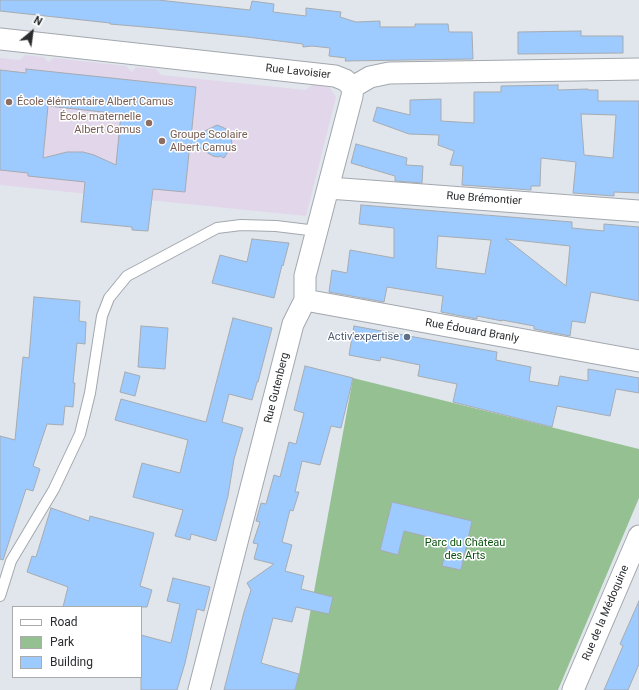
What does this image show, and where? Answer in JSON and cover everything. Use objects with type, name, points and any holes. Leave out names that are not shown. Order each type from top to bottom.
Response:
[{"type":"street","name":"Rue Lavoisier","points":[[0,40],[335,76],[345,80],[353,87]]},
{"type":"street","points":[[353,87],[370,77],[389,73],[639,69]]},
{"type":"street","name":"Rue Gutenberg","points":[[199,690],[293,324],[305,300],[305,276],[329,188],[353,87]]},
{"type":"street","name":"Rue Brémontier","points":[[329,188],[639,211]]},
{"type":"street","name":"Rue Édouard Branly","points":[[305,300],[639,361]]},
{"type":"street","name":"Rue de la Médoquine","points":[[573,690],[639,536]]},
{"type":"lane","points":[[0,596],[11,561],[54,488],[80,434],[90,393],[102,316],[109,298],[127,276],[216,228],[241,225],[269,226],[317,231]]},
{"type":"shaded area","name":"Groupe Scolaire Albert Camus","points":[[25,55],[44,57],[48,62],[54,58],[126,66],[132,72],[136,67],[156,69],[161,75],[306,90],[312,85],[329,87],[336,97],[306,216],[0,185],[0,58],[20,60]]},
{"type":"green space","name":"Parc du Château des Arts","points":[[353,378],[639,449],[639,498],[558,690],[295,690]]},
{"type":"building","points":[[0,0],[158,0],[250,10],[252,1],[274,4],[273,12],[306,16],[306,8],[341,12],[340,17],[356,22],[380,21],[380,27],[415,27],[415,24],[448,24],[449,32],[472,32],[473,59],[345,61],[346,58],[329,56],[330,48],[312,46],[303,47],[303,44],[0,11]]},
{"type":"building","points":[[581,31],[581,36],[623,36],[623,53],[518,54],[518,32]]},
{"type":"building","points":[[26,69],[196,87],[191,138],[217,125],[231,133],[232,146],[224,158],[220,156],[213,156],[190,143],[185,192],[153,189],[148,231],[132,230],[132,227],[81,222],[85,182],[28,176],[28,173],[0,170],[0,70],[26,73]],"holes":[[[48,106],[121,114],[116,165],[94,155],[83,152],[67,152],[43,158]]]},
{"type":"building","points":[[558,85],[558,90],[598,90],[598,101],[639,101],[639,193],[614,192],[614,196],[573,193],[576,162],[541,158],[540,186],[531,186],[531,190],[462,185],[463,166],[450,165],[454,151],[438,145],[439,135],[409,134],[373,121],[377,107],[410,115],[410,100],[441,99],[441,121],[474,123],[474,92],[501,92],[501,86]],"holes":[[[581,114],[616,115],[613,158],[584,155]]]},
{"type":"building","points":[[356,144],[407,158],[406,165],[423,166],[422,183],[395,181],[395,176],[351,163]]},
{"type":"building","points":[[361,205],[572,222],[572,228],[604,231],[604,224],[639,227],[639,301],[591,292],[585,323],[572,321],[570,336],[534,329],[534,326],[502,320],[477,316],[477,319],[441,312],[443,296],[387,287],[384,302],[329,292],[332,270],[347,273],[350,250],[394,258],[394,228],[359,224]],"holes":[[[438,236],[491,240],[485,274],[436,268]],[[506,239],[570,246],[566,286],[510,242]]]},
{"type":"building","points":[[252,239],[289,243],[274,298],[212,283],[220,255],[247,262]]},
{"type":"building","points":[[34,297],[80,301],[79,321],[86,322],[85,344],[77,343],[73,383],[75,383],[73,407],[65,406],[63,425],[47,424],[33,466],[40,469],[33,491],[26,489],[3,560],[0,559],[0,436],[15,440],[23,357],[29,358]]},
{"type":"building","points":[[233,318],[272,328],[252,400],[229,394],[222,422],[243,428],[234,459],[228,496],[216,541],[191,534],[190,540],[175,536],[183,510],[133,497],[142,463],[180,473],[188,440],[115,420],[121,399],[206,422]]},
{"type":"building","points":[[141,326],[168,328],[165,369],[138,367]]},
{"type":"building","points":[[354,326],[497,352],[496,360],[531,367],[529,381],[558,386],[560,376],[588,381],[588,369],[639,378],[639,393],[616,389],[610,416],[557,406],[552,427],[453,402],[457,384],[418,376],[420,365],[381,357],[380,361],[349,355]]},
{"type":"building","points":[[305,366],[353,378],[341,428],[331,426],[320,465],[302,461],[295,492],[299,492],[293,511],[290,510],[282,542],[292,545],[285,571],[304,576],[301,589],[333,597],[329,614],[296,607],[292,622],[273,618],[261,663],[299,674],[295,690],[224,690],[251,590],[247,583],[274,564],[254,559],[258,544],[253,543],[260,522],[256,521],[261,503],[266,504],[274,475],[280,477],[289,442],[296,444],[304,413],[294,410]]},
{"type":"building","points":[[125,372],[140,376],[135,396],[120,392]]},
{"type":"building","points":[[392,502],[472,521],[461,570],[442,566],[448,542],[404,531],[398,555],[380,550]]},
{"type":"building","points":[[51,508],[89,521],[90,516],[154,533],[140,586],[152,590],[147,607],[63,606],[68,587],[27,572],[32,556],[36,557]]},
{"type":"building","points":[[173,578],[210,587],[204,611],[197,609],[185,663],[177,690],[141,690],[142,635],[171,643],[180,604],[167,601]]},
{"type":"building","points":[[639,601],[639,664],[628,690],[604,690],[623,646],[620,644]]},
{"type":"place","name":"École élémentaire Albert Camus","points":[[9,102]]},
{"type":"place","name":"École maternelle Albert Camus","points":[[149,123]]},
{"type":"place","name":"Groupe Scolaire Albert Camus","points":[[162,141]]},
{"type":"place","name":"Activ'expertise","points":[[407,337]]}]
